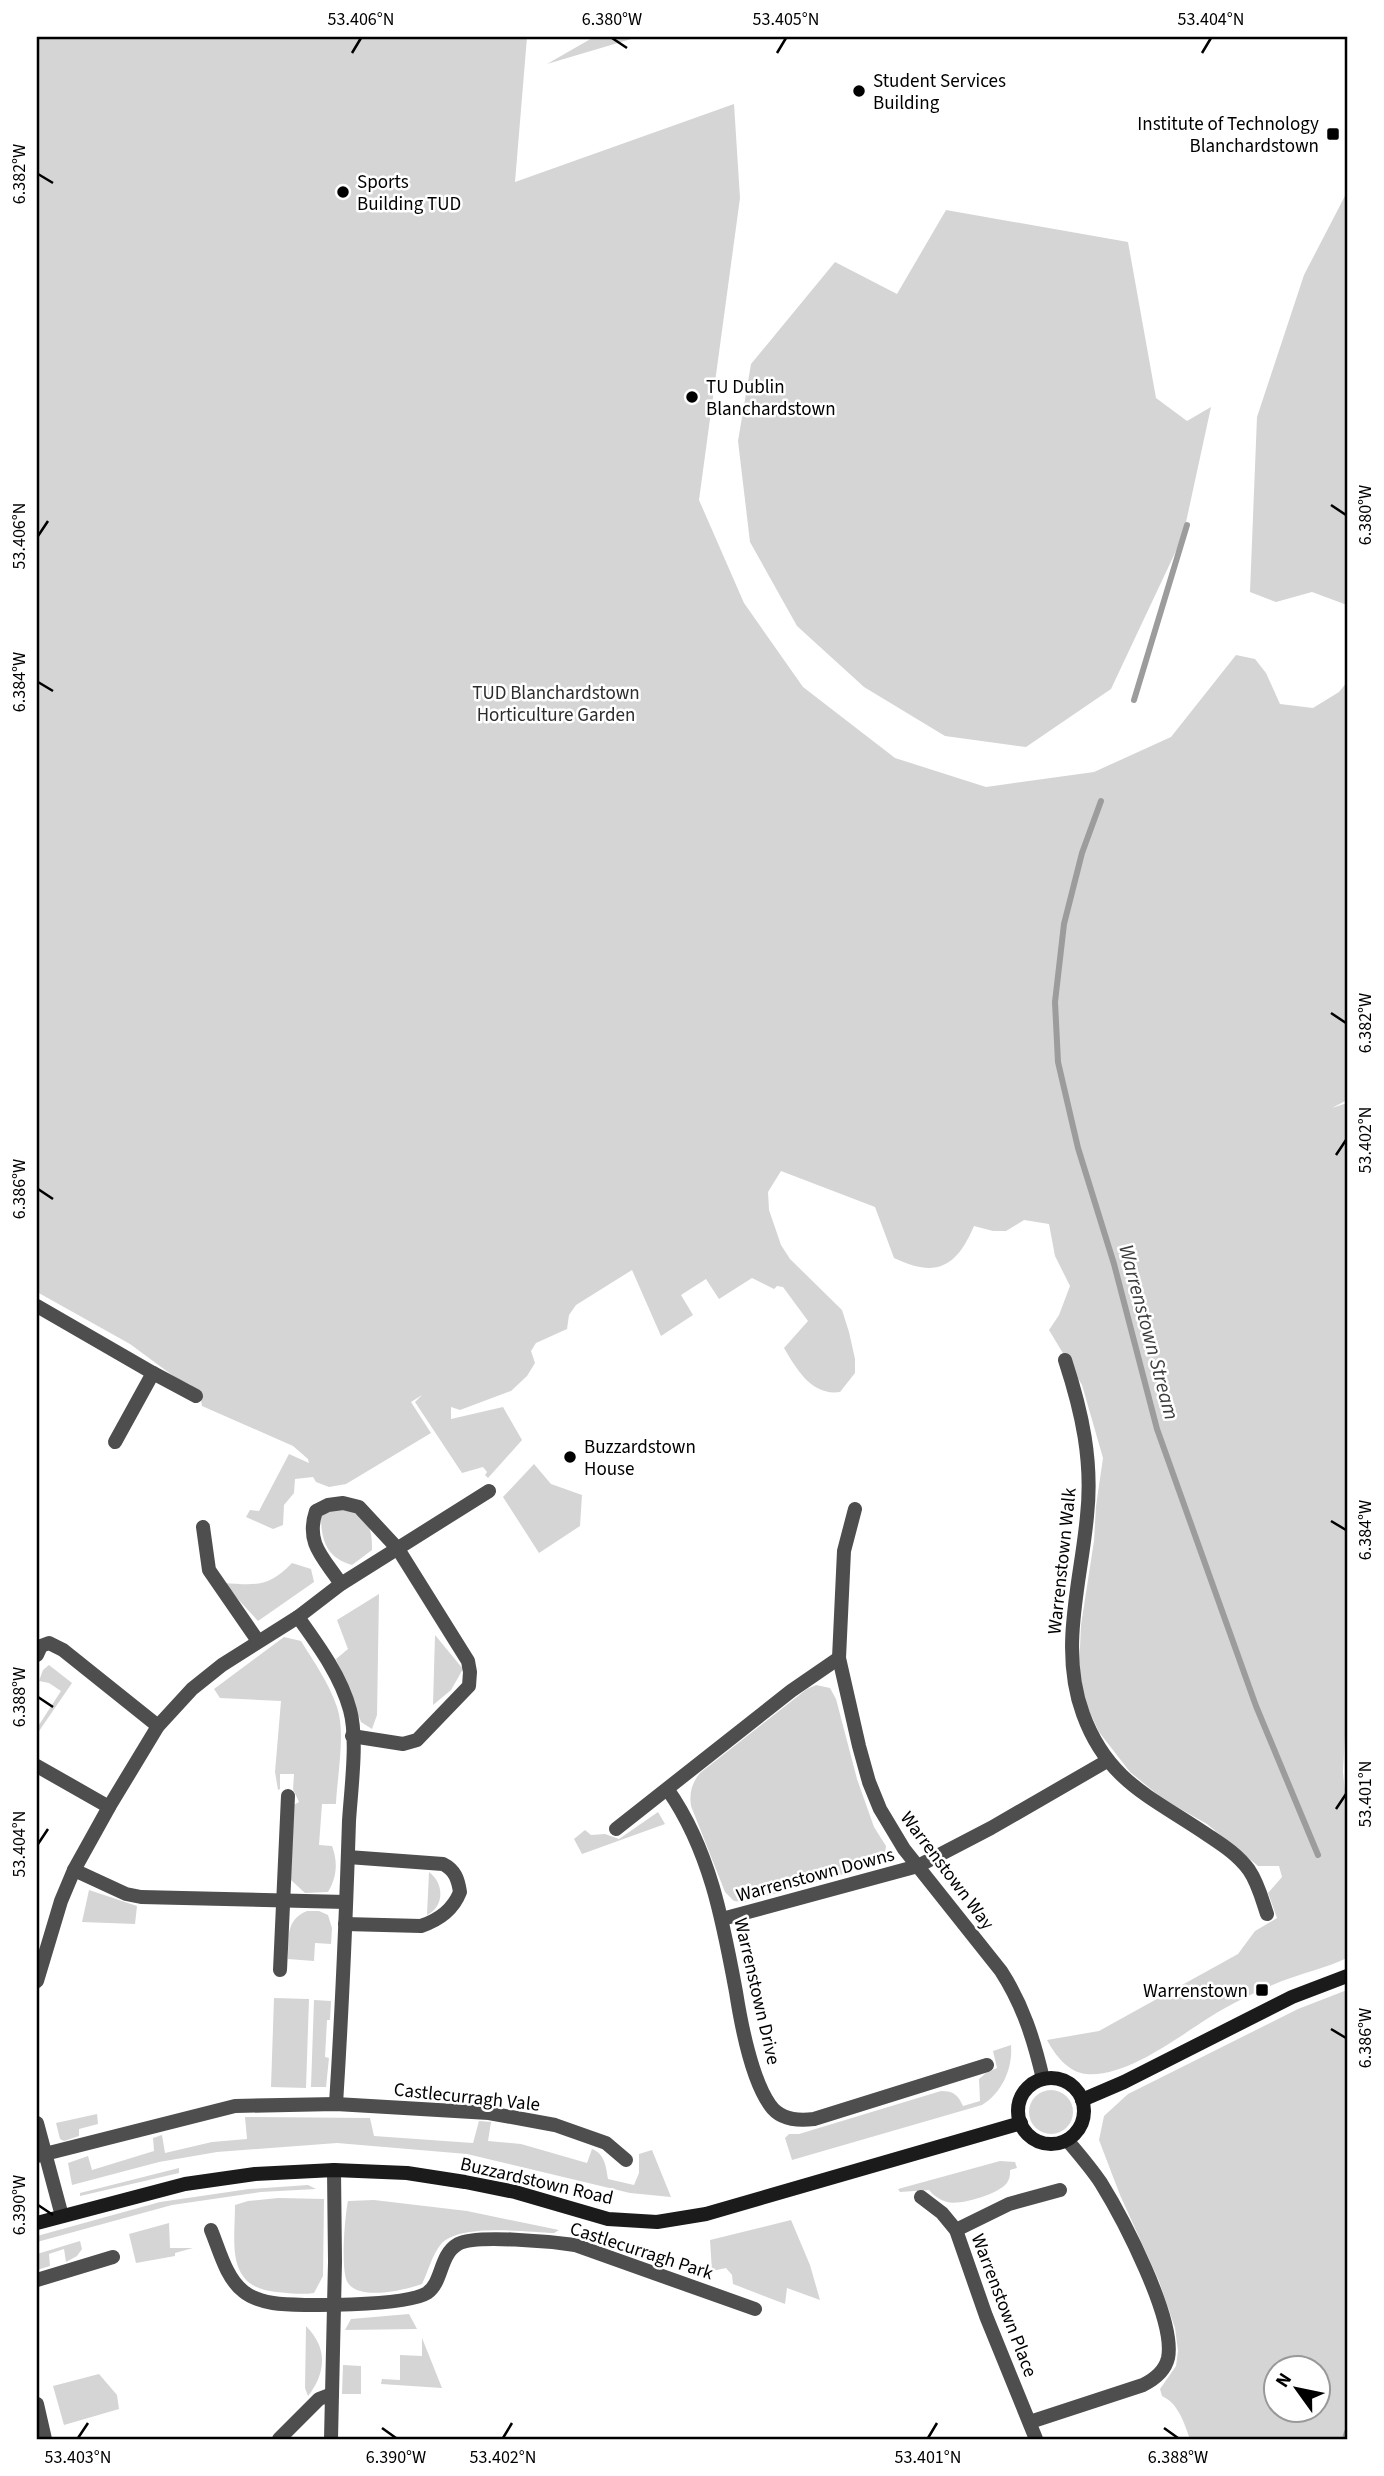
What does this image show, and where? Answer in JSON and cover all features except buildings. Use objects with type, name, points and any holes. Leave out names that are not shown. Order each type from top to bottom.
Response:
[{"type":"street","points":[[37,1306],[196,1396]]},
{"type":"street","name":"Warrenstown Walk","points":[[1065,1360],[1086,1435],[1089,1480],[1086,1532],[1070,1650],[1073,1682],[1084,1718],[1107,1761],[1141,1793],[1236,1856],[1256,1884],[1267,1914]]},
{"type":"street","points":[[115,1442],[153,1373]]},
{"type":"street","points":[[37,1981],[40,1957],[74,1870],[158,1726],[192,1689],[222,1665],[298,1617],[341,1584],[489,1491]]},
{"type":"street","points":[[341,1584],[314,1545],[311,1525],[316,1511],[328,1505],[342,1503],[359,1507],[398,1549],[468,1661],[470,1672],[468,1686],[417,1740],[403,1744],[352,1736]]},
{"type":"street","name":"Warrenstown Way","points":[[855,1509],[844,1551],[839,1658],[869,1782],[893,1832],[1015,1992],[1034,2037],[1043,2079]]},
{"type":"street","points":[[202,1527],[209,1570],[258,1641]]},
{"type":"street","points":[[298,1617],[342,1687],[350,1711],[352,1736],[336,2104]]},
{"type":"street","points":[[37,1655],[41,1646],[49,1643],[63,1650],[158,1726]]},
{"type":"street","points":[[616,1829],[791,1691],[839,1658]]},
{"type":"street","points":[[918,1866],[991,1828],[1107,1761]]},
{"type":"street","points":[[37,1766],[109,1807]]},
{"type":"street","name":"Warrenstown Drive","points":[[668,1790],[698,1844],[722,1919],[747,2043],[762,2089],[779,2115],[795,2120],[814,2119],[987,2065]]},
{"type":"street","points":[[280,1970],[288,1796]]},
{"type":"street","points":[[345,1924],[421,1926],[451,1909],[460,1892],[455,1873],[443,1864],[348,1857]]},
{"type":"street","name":"Warrenstown Downs","points":[[722,1919],[918,1866]]},
{"type":"street","points":[[74,1870],[127,1894],[141,1897],[346,1902]]},
{"type":"street","points":[[1082,2100],[1124,2082],[1292,1997],[1347,1976]]},
{"type":"street","points":[[1043,2079],[1062,2080],[1078,2091],[1082,2100],[1084,2119],[1075,2135],[1067,2140],[1045,2144],[1026,2133],[1021,2123],[1018,2112],[1020,2101],[1025,2091],[1043,2079]]},
{"type":"street","name":"Castlecurragh Vale","points":[[41,2155],[235,2106],[336,2104],[489,2113],[555,2125],[607,2143],[626,2160]]},
{"type":"street","points":[[37,2123],[41,2155],[62,2216]]},
{"type":"street","name":"Buzzardstown Road","points":[[37,2223],[185,2185],[255,2174],[334,2171],[407,2173],[465,2182],[516,2192],[608,2218],[657,2222],[719,2211],[1021,2123]]},
{"type":"street","points":[[1030,2422],[1143,2385],[1155,2378],[1167,2359],[1167,2333],[1145,2269],[1100,2182],[1067,2140]]},
{"type":"street","points":[[331,2439],[334,2171]]},
{"type":"street","points":[[956,2230],[1014,2202],[1060,2190]]},
{"type":"street","name":"Warrenstown Place","points":[[921,2197],[942,2213],[956,2230],[986,2316],[1035,2439]]},
{"type":"street","points":[[211,2230],[233,2280],[241,2290],[252,2297],[273,2303],[304,2306],[334,2303]]},
{"type":"street","name":"Castlecurragh Park","points":[[334,2303],[376,2303],[424,2295],[435,2284],[448,2252],[458,2244],[492,2241],[575,2245],[755,2309]]},
{"type":"street","points":[[37,2280],[113,2257]]},
{"type":"street","points":[[279,2439],[319,2399],[332,2394]]},
{"type":"street","points":[[37,2404],[45,2439]]},
{"type":"green space","name":"TU Dublin Blanchardstown","points":[[37,37],[527,37],[515,182],[734,104],[740,198],[699,500],[744,603],[803,687],[895,758],[986,787],[1094,772],[1171,737],[1236,655],[1255,659],[1266,673],[1280,704],[1313,708],[1339,692],[1347,682],[1347,1100],[1332,1108],[1347,1103],[1347,1698],[1343,1772],[1347,1812],[1347,1958],[1282,1981],[1245,1998],[1167,2045],[1118,2070],[1102,2074],[1079,2073],[1063,2062],[1047,2040],[1099,2031],[1238,1954],[1255,1931],[1277,1918],[1268,1893],[1282,1877],[1279,1866],[1258,1866],[1207,1824],[1163,1799],[1130,1772],[1099,1732],[1086,1704],[1079,1670],[1081,1625],[1103,1458],[1082,1385],[1049,1330],[1059,1315],[1070,1286],[1055,1256],[1049,1224],[1024,1220],[1006,1231],[974,1226],[960,1252],[952,1260],[933,1268],[922,1267],[894,1258],[875,1207],[781,1171],[768,1192],[769,1210],[781,1245],[790,1259],[842,1310],[849,1332],[855,1373],[840,1392],[821,1390],[813,1386],[800,1373],[784,1348],[808,1321],[783,1287],[777,1286],[774,1289],[752,1278],[719,1299],[706,1279],[681,1295],[693,1315],[661,1336],[632,1270],[576,1305],[569,1315],[567,1329],[536,1343],[531,1351],[535,1363],[527,1376],[511,1391],[460,1410],[451,1407],[451,1419],[503,1407],[522,1440],[488,1478],[483,1467],[462,1473],[415,1402],[422,1395],[411,1402],[431,1433],[346,1484],[329,1487],[316,1482],[313,1477],[295,1479],[294,1493],[284,1505],[283,1525],[273,1529],[246,1517],[250,1510],[259,1511],[289,1454],[309,1463],[308,1459],[293,1446],[202,1406],[191,1385],[176,1378],[130,1344],[37,1292]]},
{"type":"green space","points":[[594,37],[638,37],[547,64]]},
{"type":"green space","points":[[1347,192],[1347,605],[1312,592],[1276,602],[1250,592],[1257,417],[1304,275]]},
{"type":"green space","points":[[946,210],[1128,242],[1156,398],[1187,421],[1211,407],[1183,536],[1111,689],[1026,747],[945,736],[864,687],[797,626],[750,542],[738,441],[751,364],[835,262],[897,294]]},
{"type":"green space","points":[[534,1464],[551,1484],[582,1495],[580,1526],[539,1553],[503,1497]]},
{"type":"green space","points":[[347,1509],[365,1520],[372,1542],[372,1550],[352,1565],[331,1553],[324,1541],[321,1525],[321,1516],[333,1510]]},
{"type":"green space","points":[[292,1563],[311,1569],[314,1582],[258,1621],[223,1583],[268,1581]]},
{"type":"green space","points":[[379,1594],[377,1715],[372,1729],[361,1722],[336,1659],[348,1649],[337,1620]]},
{"type":"green space","points":[[435,1635],[463,1669],[451,1690],[433,1705]]},
{"type":"green space","points":[[284,1637],[301,1641],[330,1690],[340,1718],[341,1742],[336,1804],[322,1804],[319,1845],[332,1846],[335,1858],[335,1875],[328,1892],[305,1893],[291,1880],[292,1806],[299,1802],[293,1789],[294,1774],[280,1774],[278,1790],[275,1772],[281,1701],[220,1698],[214,1689]]},
{"type":"green space","points":[[49,1665],[72,1683],[37,1734],[37,1728],[61,1691],[49,1683],[39,1681],[43,1670]]},
{"type":"green space","points":[[816,1685],[830,1688],[836,1699],[857,1779],[874,1827],[886,1846],[884,1855],[875,1865],[745,1902],[734,1901],[725,1892],[691,1806],[693,1784],[700,1773],[807,1689]]},
{"type":"green space","points":[[658,1812],[665,1824],[582,1854],[574,1839],[585,1830],[591,1835],[605,1834],[619,1839]]},
{"type":"green space","points":[[429,1872],[438,1882],[440,1894],[437,1906],[427,1915]]},
{"type":"green space","points":[[89,1890],[137,1906],[135,1924],[82,1922]]},
{"type":"green space","points":[[307,1911],[319,1911],[328,1915],[332,1928],[331,1944],[315,1943],[314,1961],[288,1959],[290,1930],[295,1919]]},
{"type":"green space","points":[[1347,1990],[1347,2439],[1190,2439],[1180,2414],[1168,2399],[1162,2396],[1160,2389],[1176,2366],[1178,2351],[1175,2328],[1159,2281],[1120,2195],[1099,2140],[1104,2116],[1128,2094],[1298,2009]]},
{"type":"green space","points":[[274,1998],[309,1999],[306,2088],[271,2087]]},
{"type":"green space","points":[[314,2000],[331,2001],[330,2020],[327,2020],[325,2057],[329,2058],[326,2087],[311,2087]]},
{"type":"green space","points":[[1011,2045],[1005,2079],[995,2094],[982,2105],[792,2160],[785,2138],[789,2134],[799,2134],[941,2091],[955,2094],[963,2106],[980,2101],[979,2079],[997,2068],[993,2051]]},
{"type":"green space","points":[[1051,2090],[1066,2097],[1073,2112],[1066,2127],[1051,2134],[1036,2127],[1029,2112],[1036,2097]]},
{"type":"green space","points":[[97,2114],[98,2124],[79,2129],[79,2136],[64,2141],[60,2139],[56,2123]]},
{"type":"green space","points":[[245,2117],[370,2118],[374,2136],[473,2143],[479,2121],[491,2122],[488,2141],[521,2144],[587,2163],[592,2149],[602,2158],[608,2179],[634,2185],[639,2173],[639,2154],[652,2150],[671,2197],[630,2193],[467,2154],[337,2143],[217,2152],[159,2162],[72,2185],[68,2163],[88,2156],[92,2170],[154,2151],[153,2138],[162,2135],[165,2153],[212,2142],[247,2139]]},
{"type":"green space","points":[[1000,2161],[1015,2162],[1017,2168],[1010,2170],[1010,2177],[1004,2186],[971,2200],[953,2203],[937,2197],[929,2190],[900,2192],[898,2189]]},
{"type":"green space","points":[[179,2168],[179,2173],[80,2196],[80,2193]]},
{"type":"green space","points":[[308,2185],[316,2189],[261,2192],[172,2205],[37,2242],[37,2236],[160,2202],[249,2189]]},
{"type":"green space","points":[[278,2198],[324,2199],[323,2276],[314,2293],[276,2292],[260,2288],[248,2282],[236,2261],[235,2205]]},
{"type":"green space","points":[[374,2200],[467,2211],[559,2230],[554,2233],[478,2231],[450,2237],[441,2244],[422,2284],[383,2293],[362,2292],[348,2283],[344,2268],[347,2208],[348,2201]]},
{"type":"green space","points":[[791,2220],[810,2265],[820,2300],[787,2288],[785,2304],[733,2284],[732,2275],[726,2268],[712,2271],[710,2240]]},
{"type":"green space","points":[[169,2223],[170,2248],[193,2248],[175,2253],[175,2256],[136,2263],[129,2234]]},
{"type":"green space","points":[[80,2241],[82,2249],[77,2256],[66,2262],[64,2249],[49,2254],[50,2266],[37,2270],[37,2254]]},
{"type":"green space","points":[[409,2314],[417,2329],[345,2330],[351,2319]]},
{"type":"green space","points":[[306,2326],[318,2343],[322,2361],[318,2378],[308,2396],[305,2388]]},
{"type":"green space","points":[[422,2338],[442,2388],[381,2384],[382,2379],[400,2380],[400,2355],[422,2356]]},
{"type":"green space","points":[[343,2365],[361,2366],[361,2394],[342,2394]]},
{"type":"green space","points":[[99,2374],[117,2395],[119,2409],[64,2425],[53,2386]]},
{"type":"waterway","name":"Warrenstown Stream","points":[[1134,700],[1187,525]]},
{"type":"waterway","name":"Warrenstown Stream","points":[[1101,801],[1082,853],[1064,924],[1055,1002],[1058,1062],[1078,1148],[1114,1264],[1157,1429],[1256,1706],[1318,1855]]},
{"type":"waterway","name":"Warrenstown Stream","points":[[1345,2439],[1347,2432]]},
{"type":"place","name":"Student Services Building","points":[[859,91]]},
{"type":"place","name":"Institute of Technology Blanchardstown","points":[[1333,134]]},
{"type":"place","name":"Sports Building TUD","points":[[343,192]]},
{"type":"place","name":"TU Dublin Blanchardstown","points":[[692,397]]},
{"type":"place","name":"Buzzardstown House","points":[[570,1457]]},
{"type":"place","name":"Warrenstown","points":[[1262,1990]]},
{"type":"park label","name":"TUD Blanchardstown Horticulture Garden","points":[[556,703]]}]
